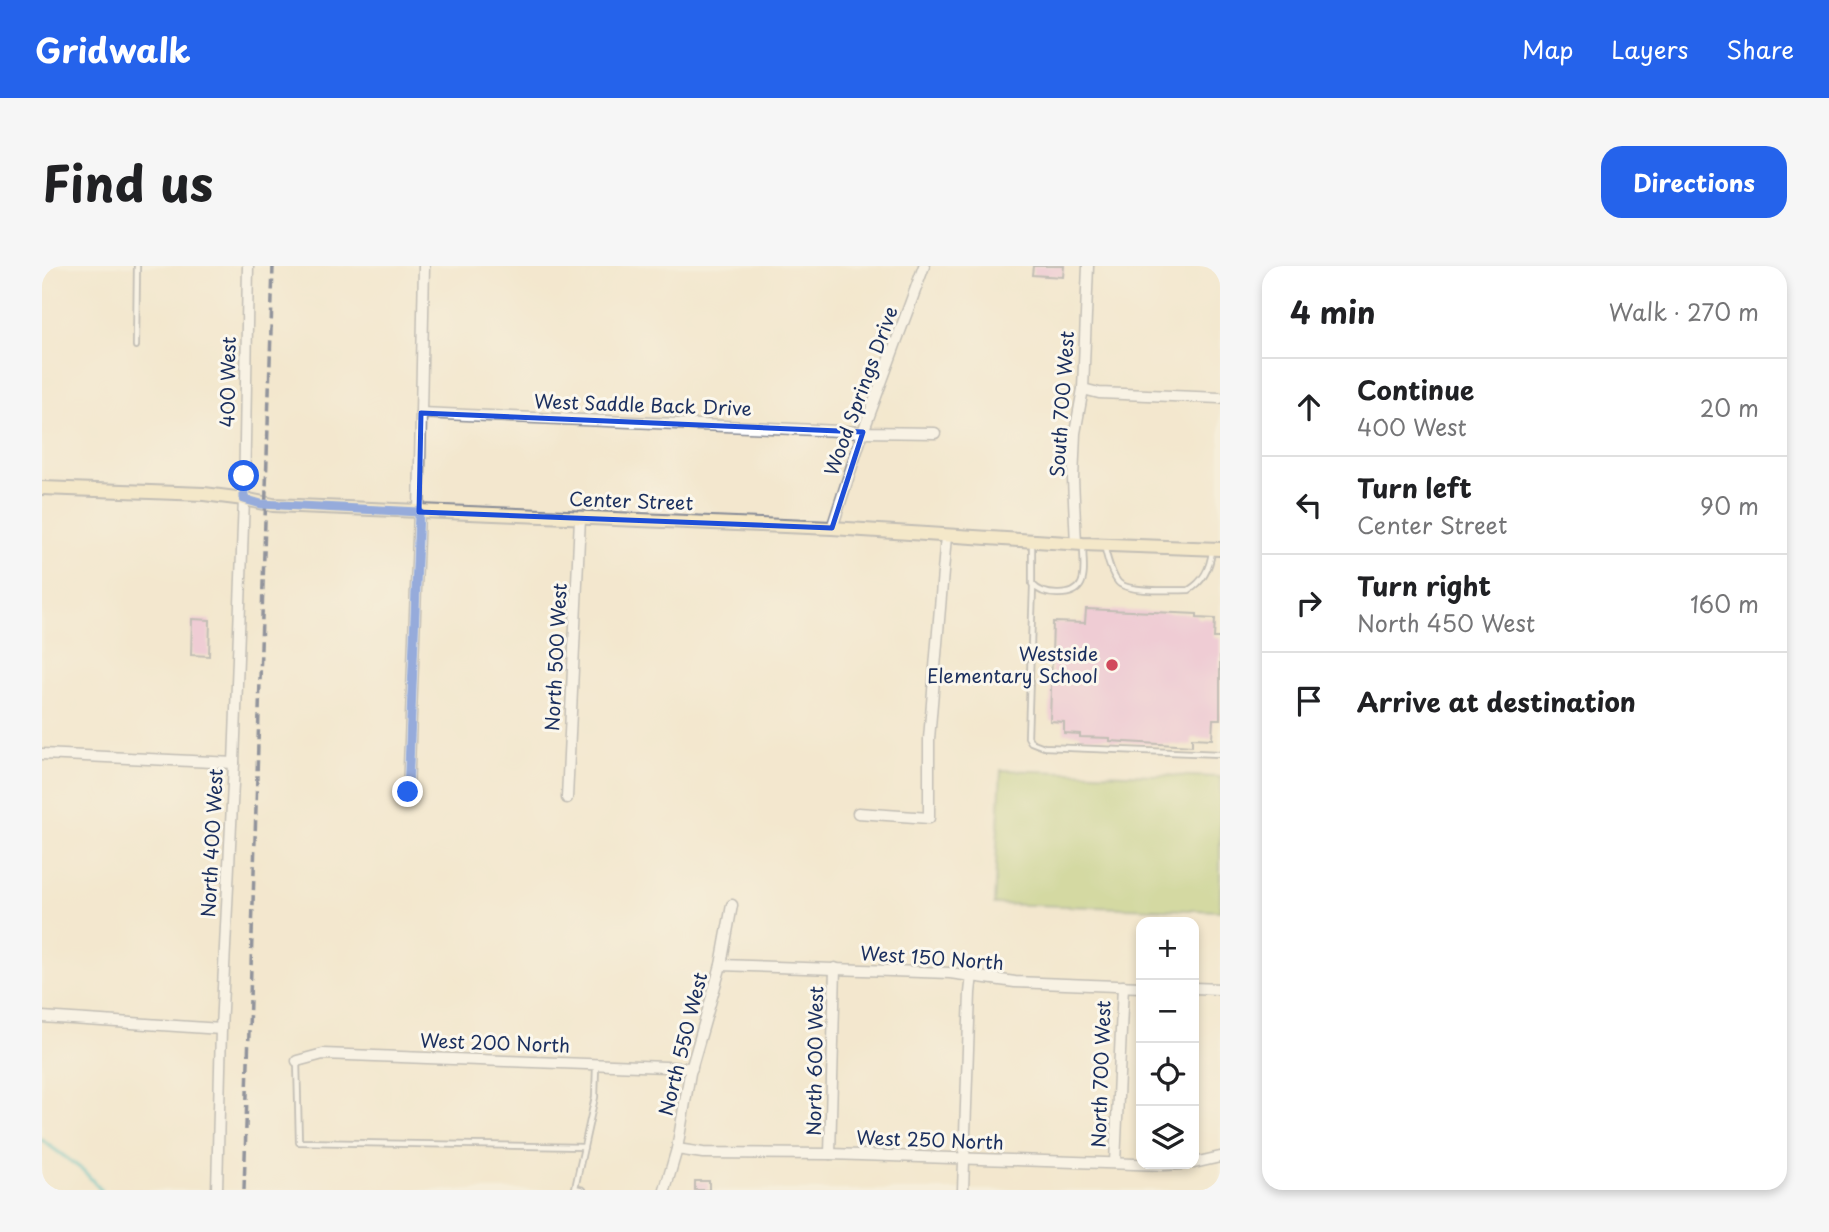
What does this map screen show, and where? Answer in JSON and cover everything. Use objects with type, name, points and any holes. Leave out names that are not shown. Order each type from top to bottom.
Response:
[{"type":"street","name":"400 West","points":[[244,499],[248,266]]},
{"type":"street","points":[[408,792],[419,512],[424,266]]},
{"type":"street","name":"Wood Springs Drive","points":[[832,528],[863,432],[924,266]]},
{"type":"street","name":"South 700 West","points":[[1080,544],[1073,479],[1075,433],[1083,389],[1088,266]]},
{"type":"street","points":[[1083,389],[1099,393],[1220,398]]},
{"type":"street","name":"West Saddle Back Drive","points":[[421,413],[935,433]]},
{"type":"street","name":"Center Street","points":[[42,488],[204,494],[273,505],[832,528],[1080,544],[1216,549]]},
{"type":"street","name":"North 400 West","points":[[217,1190],[220,1029],[244,499]]},
{"type":"street","name":"North 500 West","points":[[567,798],[580,518]]},
{"type":"street","points":[[858,813],[929,818],[929,739],[946,536]]},
{"type":"street","points":[[42,754],[234,763]]},
{"type":"street","name":"North 550 West","points":[[665,1190],[677,1150],[692,1068],[721,965],[732,905]]},
{"type":"street","name":"West 150 North","points":[[721,965],[950,973],[1015,982],[1136,987]]},
{"type":"street","name":"North 600 West","points":[[830,1154],[835,968]]},
{"type":"street","points":[[963,1190],[972,975]]},
{"type":"street","name":"North 700 West","points":[[1115,1163],[1123,986]]},
{"type":"street","points":[[1199,988],[1220,989]]},
{"type":"street","points":[[42,1017],[220,1029]]},
{"type":"street","name":"West 200 North","points":[[298,1061],[323,1054],[692,1068]]},
{"type":"street","name":"West 250 North","points":[[677,1150],[704,1153],[830,1154],[1136,1164]]},
{"type":"street","points":[[1199,1162],[1220,1157]]},
{"type":"lane","points":[[136,266],[136,346]]},
{"type":"lane","points":[[1032,541],[1028,737],[1031,742],[1044,747],[1220,754]]},
{"type":"lane","points":[[1033,586],[1040,592],[1047,593],[1068,594],[1076,591],[1082,581],[1080,544]]},
{"type":"lane","points":[[1104,545],[1108,562],[1119,582],[1131,588],[1189,590],[1196,586],[1210,568],[1216,549]]},
{"type":"lane","points":[[298,1061],[299,1142],[584,1147]]},
{"type":"lane","points":[[583,1190],[575,1188],[595,1097],[597,1065]]},
{"type":"highlighted area","points":[[421,413],[863,432],[832,528],[419,512]]},
{"type":"green space","points":[[1001,770],[1220,777],[1220,911],[994,904]]},
{"type":"building","points":[[1033,266],[1064,266],[1063,277],[1032,275]]},
{"type":"building","points":[[1086,609],[1197,614],[1197,618],[1215,619],[1214,638],[1220,638],[1220,719],[1213,719],[1212,739],[1192,738],[1192,746],[1110,741],[1110,738],[1080,737],[1080,734],[1064,733],[1064,722],[1050,721],[1053,622],[1085,623]]},
{"type":"building","points":[[192,619],[210,620],[209,656],[191,655]]},
{"type":"building","points":[[695,1181],[709,1181],[709,1190],[695,1190]]},
{"type":"waterway","points":[[42,1140],[84,1171],[101,1190]]},
{"type":"railway","points":[[244,1190],[273,266]]},
{"type":"place","name":"Westside Elementary School","points":[[1112,665]]},
{"type":"route","points":[[244,476],[244,499],[261,504],[419,512],[408,792]]}]
